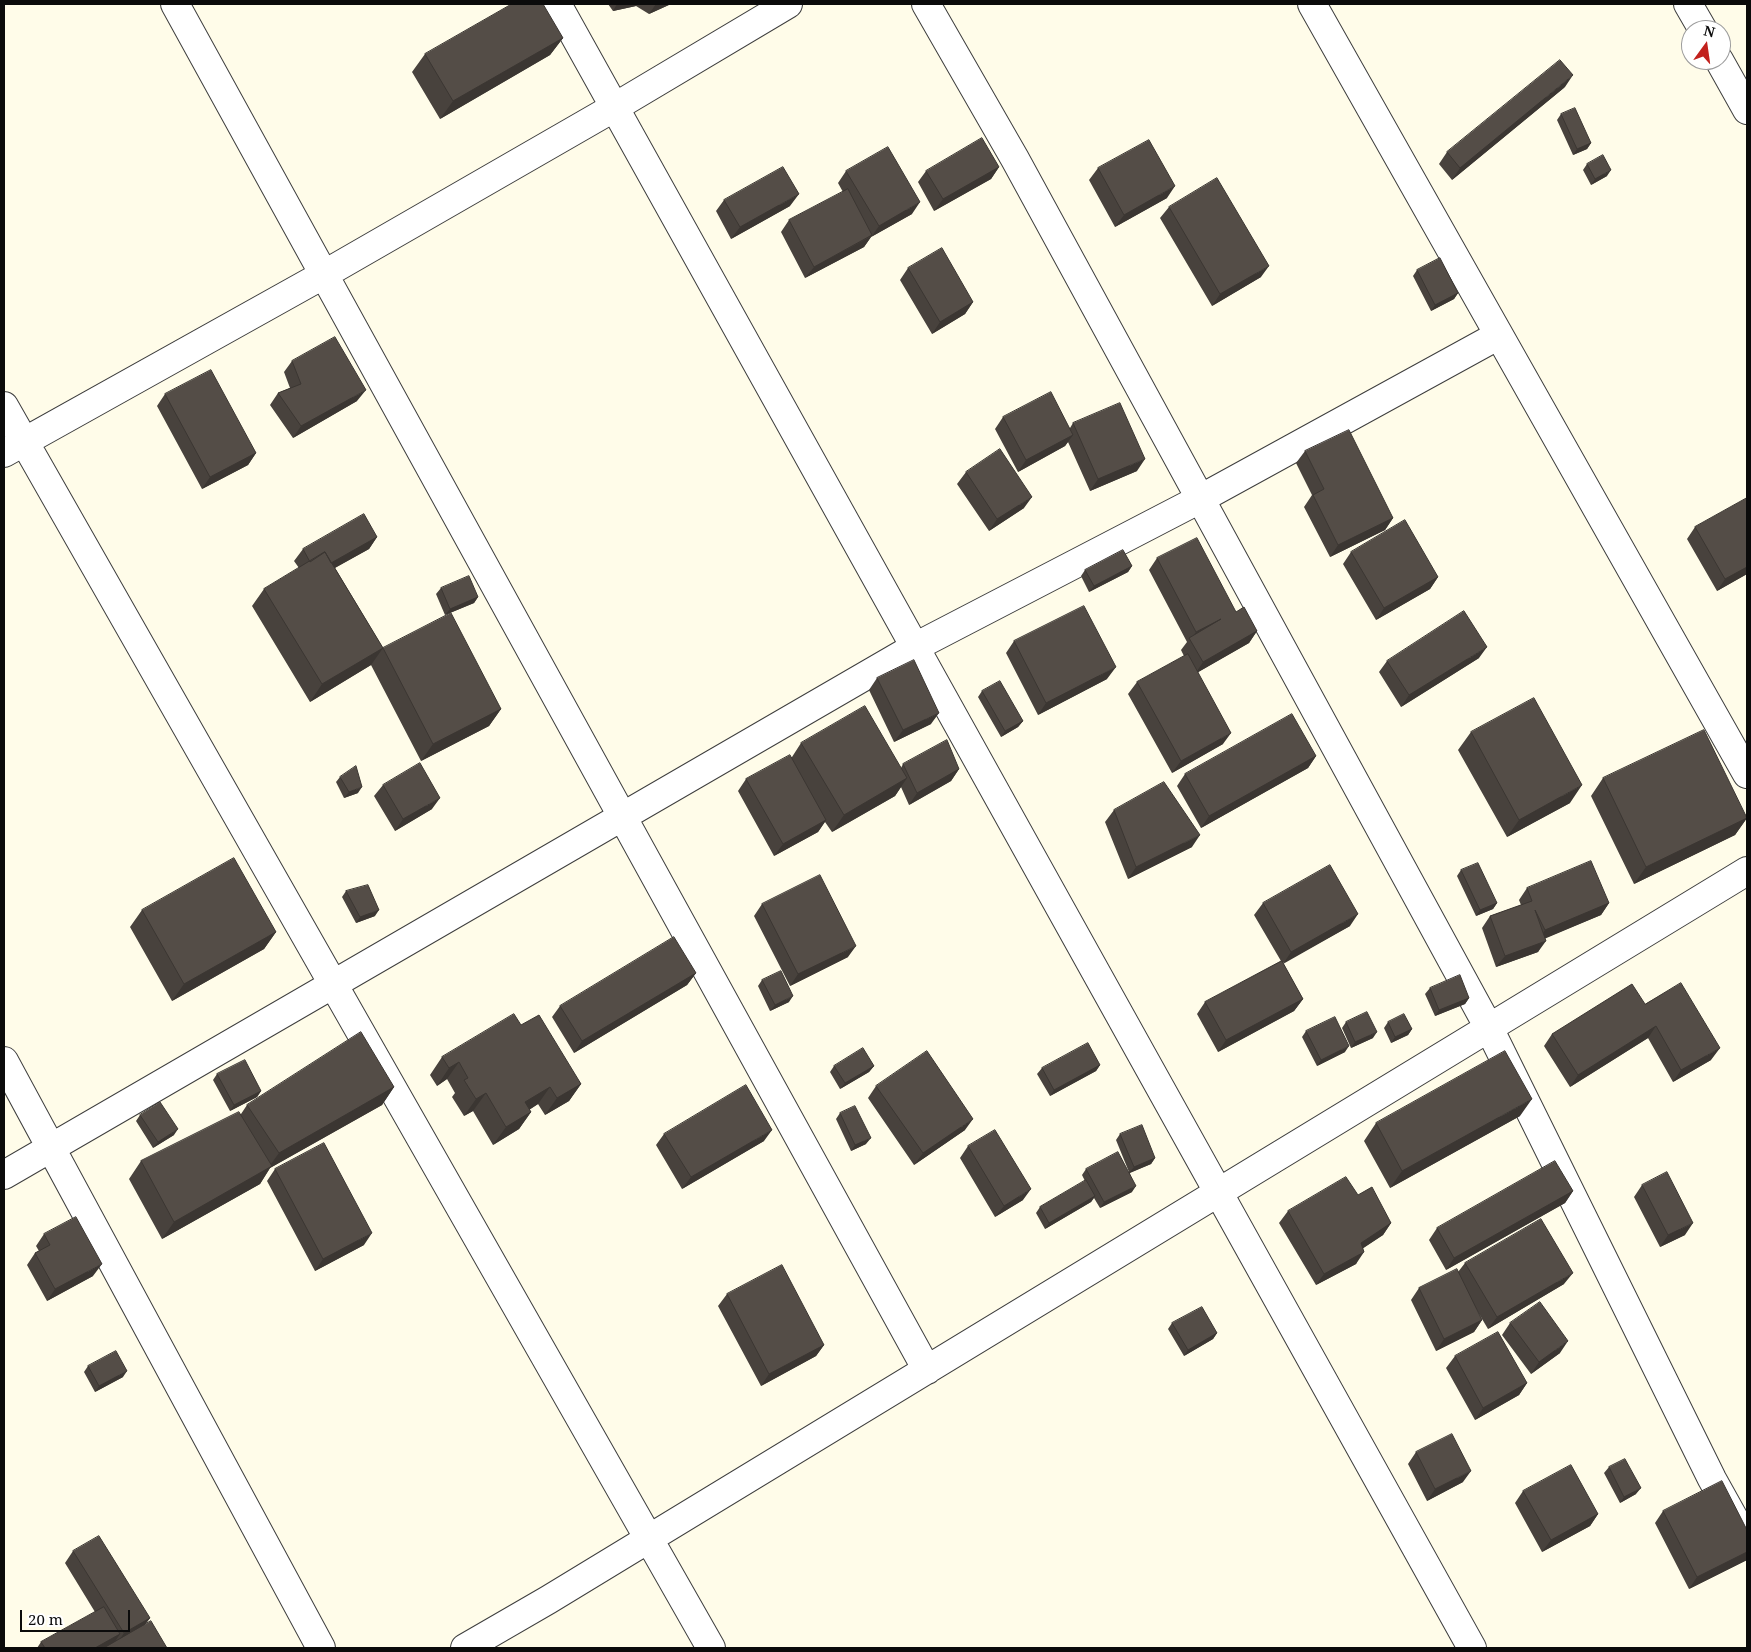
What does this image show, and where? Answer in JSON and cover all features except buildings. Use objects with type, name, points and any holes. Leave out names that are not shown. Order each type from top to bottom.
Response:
[{"type":"street","points":[[175,4],[927,1370]]},
{"type":"street","points":[[557,4],[1472,1648]]},
{"type":"street","points":[[14,447],[323,275],[788,4]]},
{"type":"street","points":[[926,4],[1015,160],[1489,1028],[1712,1479],[1747,1542]]},
{"type":"street","points":[[1312,4],[1747,774]]},
{"type":"street","points":[[1688,4],[1697,20]]},
{"type":"street","points":[[1725,70],[1747,110]]},
{"type":"street","points":[[4,1175],[50,1146],[915,647],[1200,499],[1499,335]]},
{"type":"street","points":[[4,406],[14,447],[332,984],[711,1648]]},
{"type":"street","points":[[465,1648],[927,1370],[1747,871]]},
{"type":"street","points":[[4,1061],[321,1648]]}]
